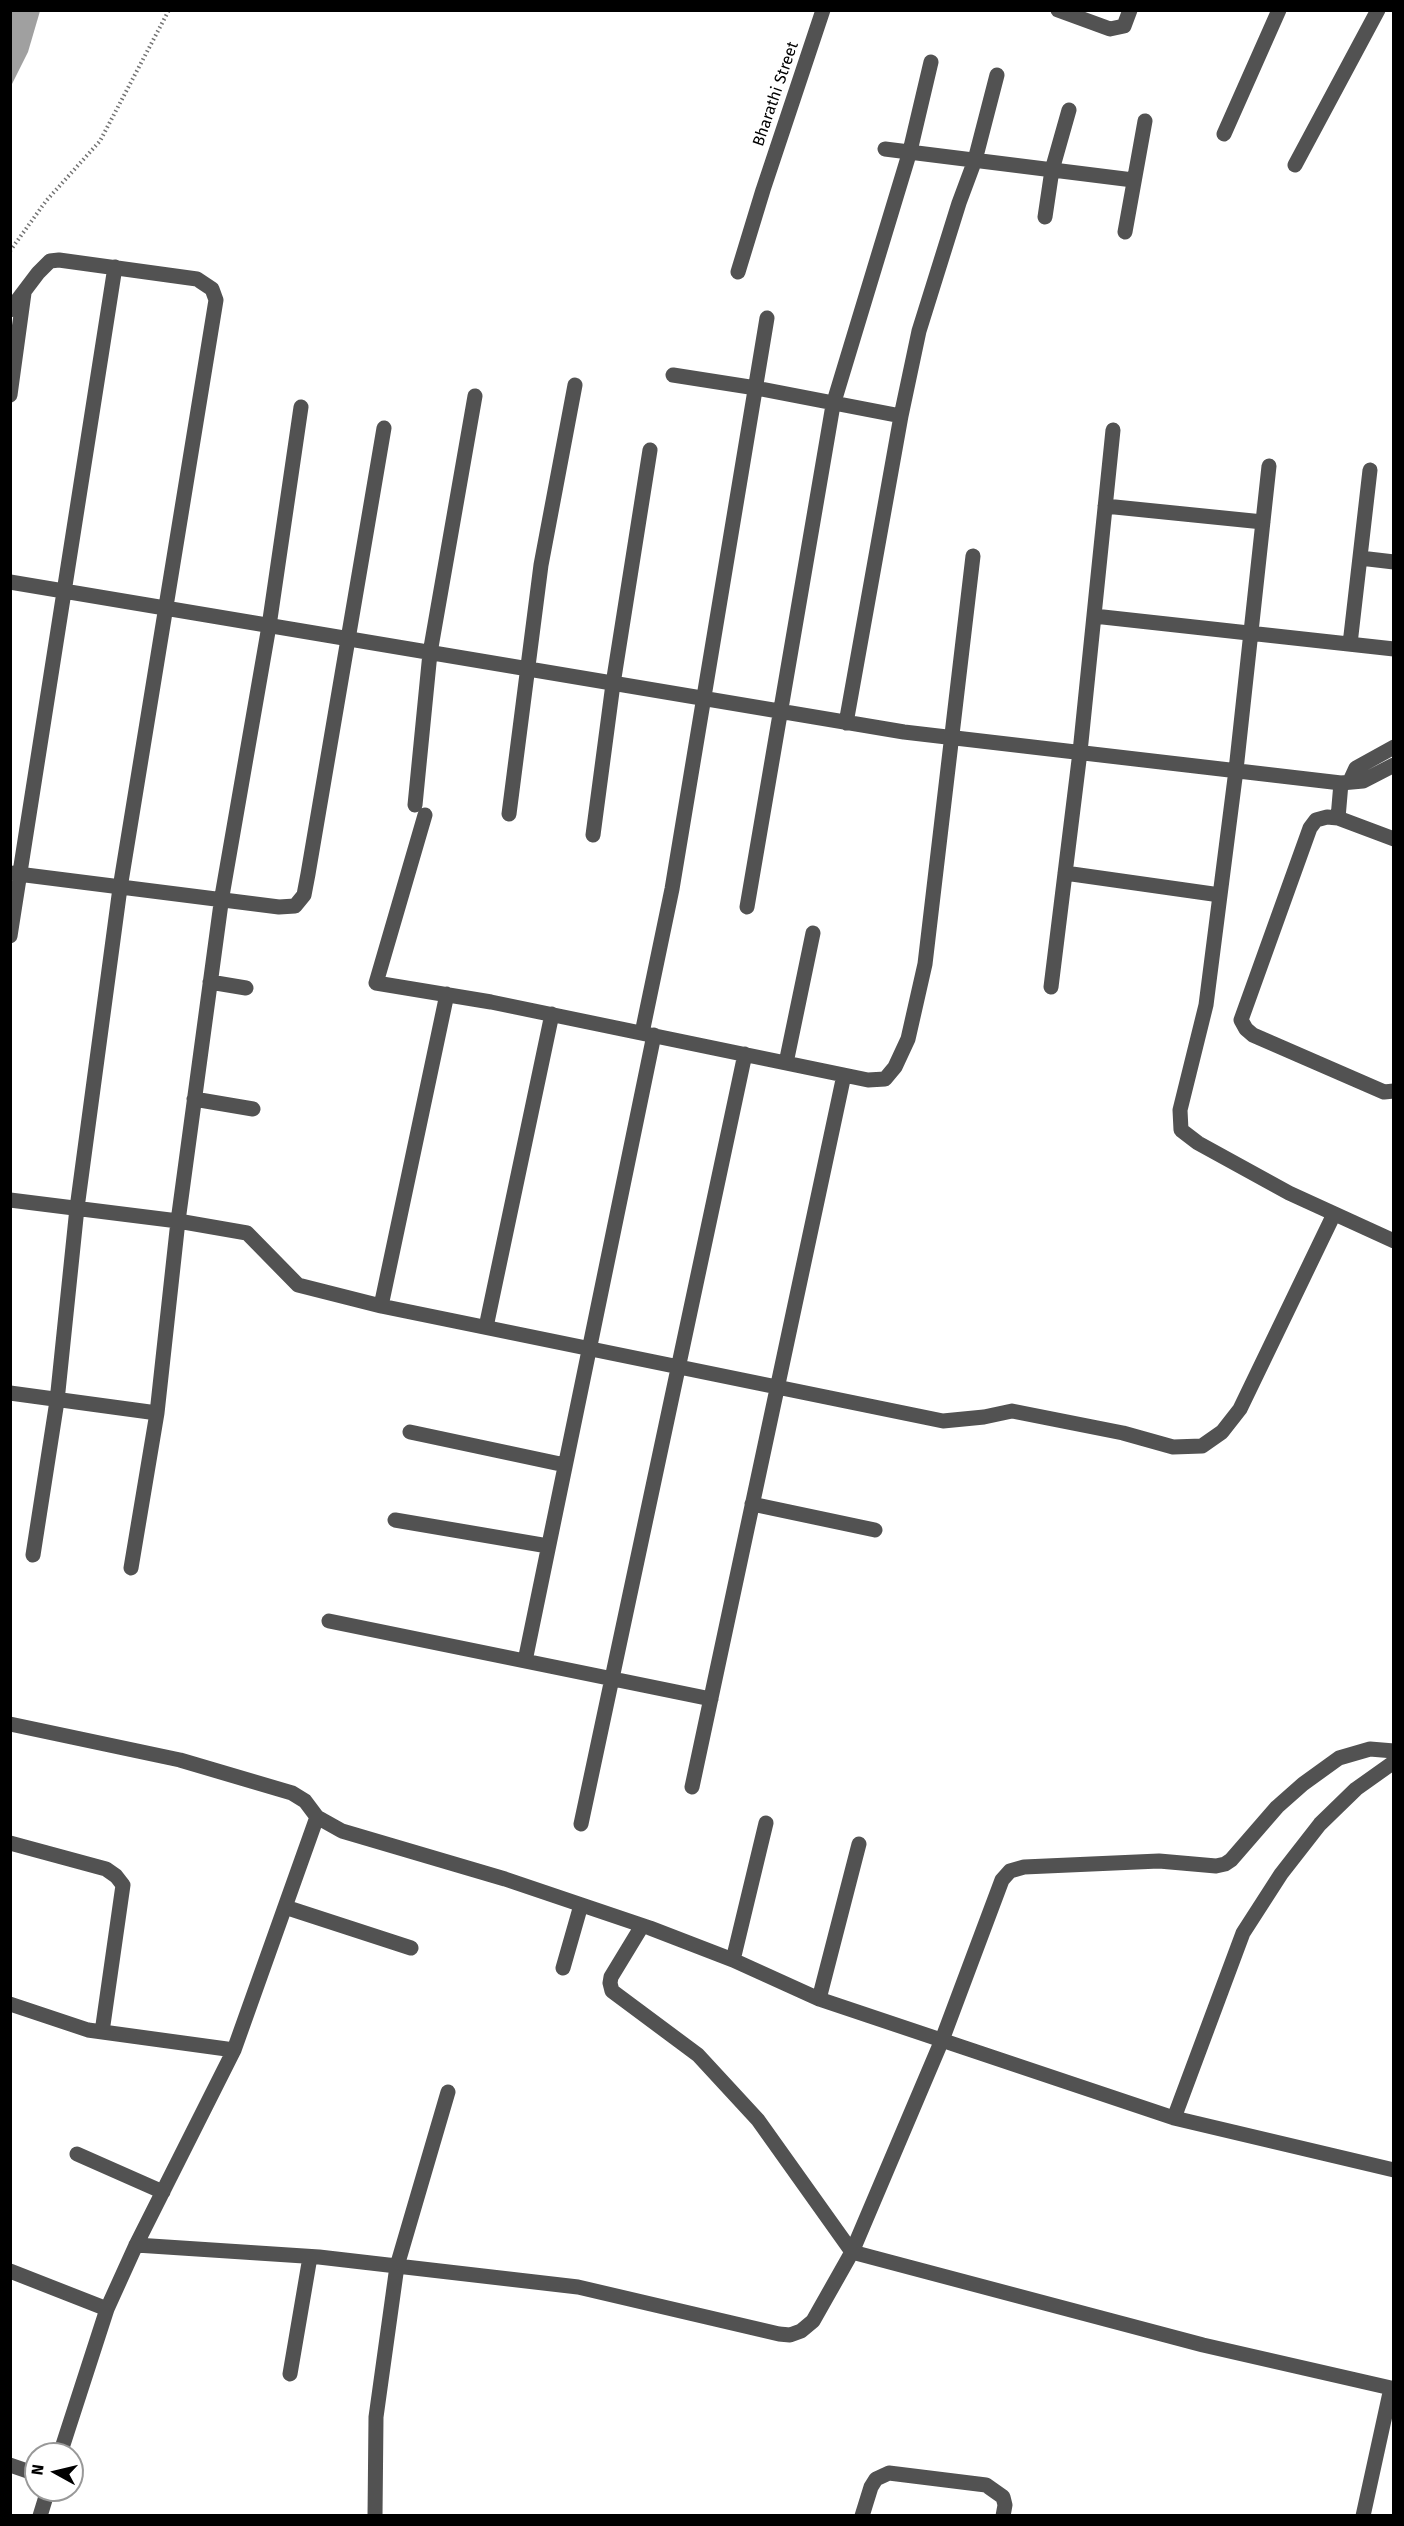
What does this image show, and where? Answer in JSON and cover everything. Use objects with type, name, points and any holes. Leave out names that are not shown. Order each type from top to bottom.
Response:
[{"type":"street","name":"Bharathi Street","points":[[738,272],[823,10]]},
{"type":"street","points":[[1058,10],[1110,29],[1124,26],[1130,10]]},
{"type":"street","points":[[1224,134],[1279,10]]},
{"type":"street","points":[[1295,165],[1378,10]]},
{"type":"street","points":[[747,907],[833,405],[910,151],[931,62]]},
{"type":"street","points":[[846,723],[901,416],[919,332],[959,203],[975,160],[998,75]]},
{"type":"street","points":[[1045,217],[1052,170],[1070,110]]},
{"type":"street","points":[[1125,232],[1145,121]]},
{"type":"street","points":[[885,148],[1133,180]]},
{"type":"street","points":[[10,310],[50,261],[59,260],[197,279],[212,290],[216,300],[120,888],[77,1208],[57,1401],[33,1555]]},
{"type":"street","points":[[10,936],[15,874],[65,592],[116,267]]},
{"type":"street","points":[[10,394],[25,290]]},
{"type":"street","points":[[525,1661],[589,1349],[648,1034],[767,318]]},
{"type":"street","points":[[673,375],[756,388],[833,405],[901,416]]},
{"type":"street","points":[[509,814],[541,565],[575,385]]},
{"type":"street","points":[[475,396],[430,653],[420,810],[375,982],[552,1014],[868,1080],[885,1079],[895,1067],[908,1039],[924,963],[974,556]]},
{"type":"street","points":[[131,1568],[157,1413],[178,1221],[222,899],[269,626],[301,407]]},
{"type":"street","points":[[15,874],[279,907],[295,906],[304,895],[350,639],[384,428]]},
{"type":"street","points":[[1051,987],[1080,752],[1113,430]]},
{"type":"street","points":[[593,835],[613,684],[650,450]]},
{"type":"street","points":[[1269,466],[1236,770],[1206,1005],[1180,1110],[1181,1130],[1198,1143],[1289,1194],[1394,1241]]},
{"type":"street","points":[[1350,644],[1370,470]]},
{"type":"street","points":[[1105,506],[1263,522]]},
{"type":"street","points":[[1360,558],[1394,561]]},
{"type":"street","points":[[10,582],[846,723],[952,738],[1346,782],[1363,781],[1394,765]]},
{"type":"street","points":[[1094,616],[1394,649]]},
{"type":"street","points":[[1338,818],[1346,782],[1356,768],[1394,747]]},
{"type":"street","points":[[1394,839],[1338,818],[1327,817],[1316,820],[1310,828],[1241,1020],[1253,1035],[1384,1092],[1394,1091]]},
{"type":"street","points":[[1065,873],[1220,895]]},
{"type":"street","points":[[786,1063],[813,933]]},
{"type":"street","points":[[210,982],[246,988]]},
{"type":"street","points":[[381,1306],[447,994]]},
{"type":"street","points":[[486,1327],[552,1014]]},
{"type":"street","points":[[581,1824],[745,1054]]},
{"type":"street","points":[[692,1787],[844,1075]]},
{"type":"street","points":[[194,1099],[253,1109]]},
{"type":"street","points":[[10,1200],[178,1221],[247,1233],[298,1285],[381,1306],[943,1421],[984,1417],[1012,1411],[1123,1433],[1173,1447],[1202,1446],[1222,1432],[1240,1409],[1334,1214]]},
{"type":"street","points":[[10,1394],[157,1413]]},
{"type":"street","points":[[410,1432],[565,1464]]},
{"type":"street","points":[[752,1504],[875,1530]]},
{"type":"street","points":[[395,1520],[548,1546]]},
{"type":"street","points":[[329,1621],[711,1699]]},
{"type":"street","points":[[10,1724],[180,1760],[292,1793],[305,1801],[317,1817],[342,1831],[471,1868],[642,1926],[733,1960],[819,1999],[1174,2118],[1394,2170]]},
{"type":"street","points":[[136,2245],[310,2257],[578,2287],[790,2335],[801,2331],[813,2321],[852,2252],[942,2040],[1002,1880],[1010,1870],[1024,1867],[1159,1861],[1216,1866],[1225,1864],[1237,1854],[1277,1807],[1331,1763],[1370,1749],[1394,1751]]},
{"type":"street","points":[[1174,2118],[1243,1933],[1281,1874],[1320,1824],[1356,1789],[1394,1762]]},
{"type":"street","points":[[64,2442],[106,2309],[234,2050],[317,1817]]},
{"type":"street","points":[[733,1960],[766,1823]]},
{"type":"street","points":[[10,1843],[106,1869],[117,1876],[123,1885],[102,2032]]},
{"type":"street","points":[[819,1999],[859,1844]]},
{"type":"street","points":[[562,1968],[581,1905]]},
{"type":"street","points":[[285,1907],[411,1948]]},
{"type":"street","points":[[642,1926],[611,1977],[612,1991],[698,2055],[758,2120],[852,2252],[1203,2346],[1393,2383],[1364,2516]]},
{"type":"street","points":[[10,2004],[88,2030],[234,2050]]},
{"type":"street","points":[[375,2516],[376,2417],[397,2266],[448,2092]]},
{"type":"street","points":[[77,2154],[162,2192]]},
{"type":"street","points":[[290,2374],[310,2257]]},
{"type":"street","points":[[10,2271],[106,2309]]},
{"type":"street","points":[[862,2516],[871,2487],[876,2479],[889,2473],[986,2485],[1003,2497],[1005,2505],[1003,2516]]},
{"type":"path","points":[[10,251],[46,201],[100,141],[169,10]]},
{"type":"shaded area","points":[[11,10],[40,11],[28,52],[11,86]]}]
